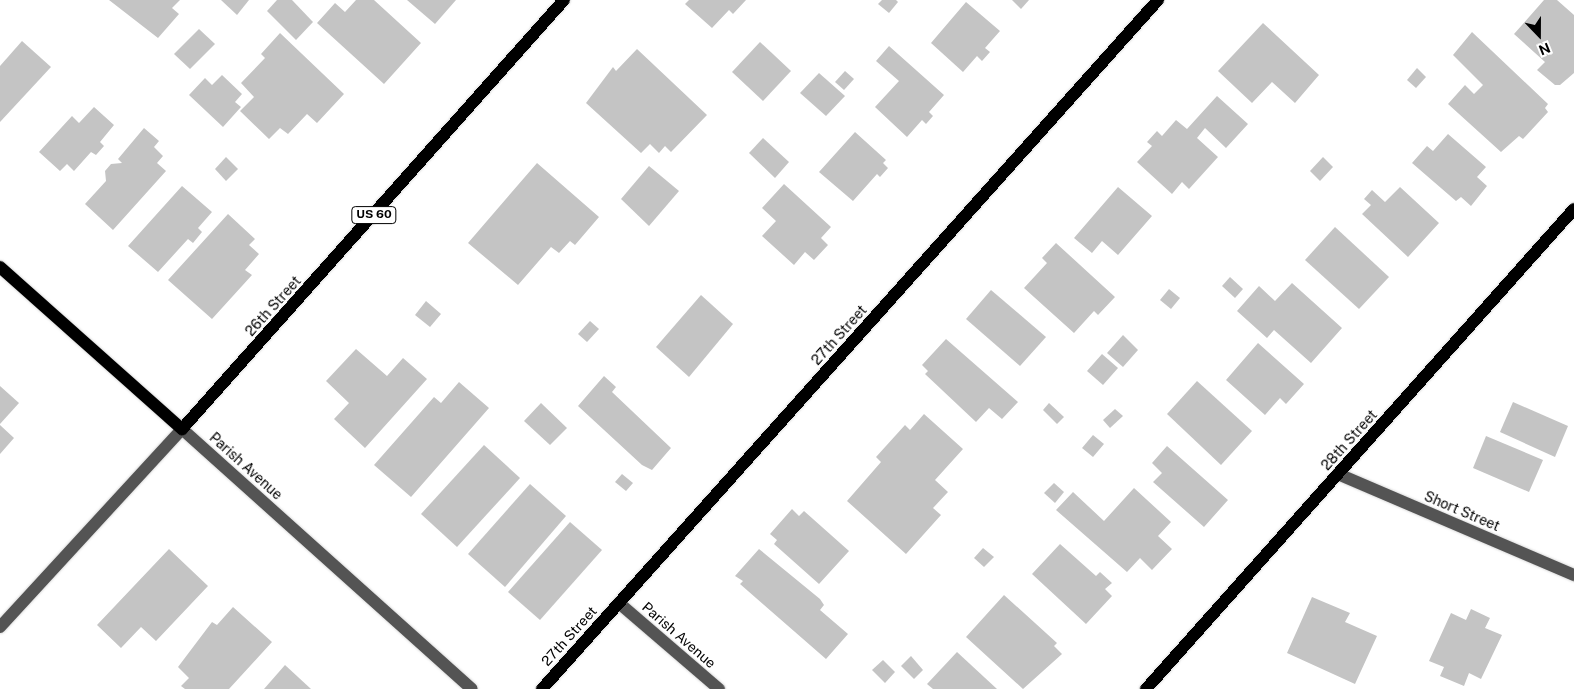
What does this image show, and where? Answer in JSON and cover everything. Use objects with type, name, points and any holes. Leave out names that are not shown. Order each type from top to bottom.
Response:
[{"type":"main road","name":"26th Street","points":[[182,428],[564,0]]},
{"type":"main road","name":"27th Street","points":[[542,689],[1158,0]]},
{"type":"main road","name":"28th Street","points":[[1146,689],[1574,210]]},
{"type":"main road","name":"Parish Avenue","points":[[0,267],[182,428]]},
{"type":"street","name":"26th Street","points":[[0,627],[182,428]]},
{"type":"street","name":"Parish Avenue","points":[[182,428],[472,689]]},
{"type":"street","name":"Short Street","points":[[1338,474],[1574,575]]},
{"type":"street","name":"Parish Avenue","points":[[619,603],[719,689]]},
{"type":"building","points":[[109,0],[180,0],[172,8],[179,14],[158,38]]},
{"type":"building","points":[[221,0],[249,0],[237,15]]},
{"type":"building","points":[[277,0],[292,0],[313,22],[296,40],[267,11]]},
{"type":"building","points":[[356,0],[374,0],[421,43],[384,84],[317,23],[335,3],[345,12]]},
{"type":"building","points":[[407,0],[456,0],[435,24]]},
{"type":"building","points":[[689,0],[746,0],[733,14],[729,10],[712,28],[685,4]]},
{"type":"building","points":[[882,0],[896,0],[898,2],[889,13],[878,4]]},
{"type":"building","points":[[1012,0],[1029,0],[1021,9]]},
{"type":"building","points":[[1544,0],[1557,0],[1574,15],[1574,73],[1560,85],[1555,85],[1537,70],[1545,62],[1514,34]]},
{"type":"building","points":[[966,2],[1000,31],[985,48],[990,52],[982,61],[977,56],[963,72],[931,43]]},
{"type":"building","points":[[1263,23],[1319,75],[1295,103],[1272,82],[1252,103],[1218,71]]},
{"type":"building","points":[[199,29],[215,44],[190,69],[174,54]]},
{"type":"building","points":[[1472,32],[1548,104],[1545,108],[1548,112],[1523,139],[1519,136],[1501,152],[1448,104],[1465,85],[1474,94],[1483,85],[1453,55]]},
{"type":"building","points":[[280,33],[344,94],[317,123],[307,114],[288,134],[280,128],[269,139],[240,111],[254,97],[241,83],[265,58],[261,54]]},
{"type":"building","points":[[22,41],[51,67],[0,122],[0,66]]},
{"type":"building","points":[[760,42],[791,71],[763,101],[732,72]]},
{"type":"building","points":[[889,46],[944,95],[929,112],[933,116],[926,124],[922,120],[907,137],[875,107],[899,81],[876,61]]},
{"type":"building","points":[[637,49],[707,115],[671,152],[665,146],[659,153],[650,144],[641,153],[586,103],[613,67],[616,71]]},
{"type":"building","points":[[1417,68],[1426,77],[1416,88],[1407,80]]},
{"type":"building","points":[[845,71],[854,79],[844,90],[835,82]]},
{"type":"building","points":[[819,73],[845,96],[826,116],[800,93]]},
{"type":"building","points":[[222,75],[242,94],[235,102],[241,107],[223,127],[189,95],[205,78],[212,85]]},
{"type":"building","points":[[1217,96],[1248,124],[1226,148],[1205,128],[1197,138],[1218,157],[1189,189],[1182,182],[1172,194],[1137,162],[1152,146],[1147,142],[1157,131],[1162,136],[1176,120],[1187,129]]},
{"type":"building","points":[[94,107],[114,125],[100,142],[104,146],[96,155],[91,152],[74,171],[67,164],[60,171],[39,152],[72,116],[79,123]]},
{"type":"building","points":[[144,128],[159,141],[154,147],[163,156],[157,163],[166,171],[113,230],[85,204],[106,181],[105,171],[111,164],[122,163],[118,159]]},
{"type":"building","points":[[855,132],[886,160],[883,163],[888,168],[880,177],[877,174],[853,201],[819,172]]},
{"type":"building","points":[[1448,134],[1486,167],[1477,177],[1487,186],[1471,206],[1461,197],[1456,201],[1412,163],[1427,146],[1433,151]]},
{"type":"building","points":[[763,138],[789,162],[775,178],[749,153]]},
{"type":"building","points":[[226,157],[238,169],[226,181],[215,169]]},
{"type":"building","points":[[1323,157],[1333,167],[1320,181],[1310,171]]},
{"type":"building","points":[[537,163],[599,217],[575,245],[570,241],[559,253],[551,247],[518,285],[468,243]]},
{"type":"building","points":[[649,166],[679,191],[649,226],[621,199]]},
{"type":"building","points":[[784,184],[831,227],[821,238],[828,245],[814,260],[805,252],[794,265],[762,236],[776,221],[762,208]]},
{"type":"building","points":[[182,186],[212,212],[198,228],[202,232],[193,243],[188,239],[158,272],[128,246]]},
{"type":"building","points":[[1118,187],[1152,216],[1118,255],[1102,241],[1092,253],[1074,238]]},
{"type":"building","points":[[1400,187],[1439,223],[1408,257],[1362,214],[1371,205],[1364,199],[1372,190],[1385,202]]},
{"type":"building","points":[[228,214],[255,239],[249,245],[259,254],[245,270],[252,275],[212,319],[168,280]]},
{"type":"building","points":[[1335,227],[1389,277],[1359,309],[1305,260]]},
{"type":"building","points":[[1056,243],[1115,297],[1098,315],[1094,311],[1074,333],[1024,288],[1047,263],[1042,258]]},
{"type":"building","points":[[1230,277],[1243,289],[1235,298],[1222,286]]},
{"type":"building","points":[[1292,283],[1342,328],[1311,363],[1274,330],[1267,338],[1237,311],[1259,286],[1275,301]]},
{"type":"building","points":[[1169,289],[1180,298],[1171,309],[1160,300]]},
{"type":"building","points":[[991,290],[1046,337],[1020,366],[966,319]]},
{"type":"building","points":[[701,295],[733,324],[689,377],[656,347]]},
{"type":"building","points":[[426,301],[441,314],[430,327],[415,315]]},
{"type":"building","points":[[590,321],[599,329],[587,342],[578,334]]},
{"type":"building","points":[[1123,335],[1138,350],[1123,367],[1107,353]]},
{"type":"building","points":[[946,339],[1018,402],[1002,419],[989,408],[976,422],[925,374],[928,371],[922,365]]},
{"type":"building","points":[[1258,343],[1304,384],[1286,404],[1280,398],[1265,415],[1226,380]]},
{"type":"building","points":[[356,349],[387,376],[403,358],[427,379],[365,448],[334,419],[349,403],[326,381]]},
{"type":"building","points":[[1102,354],[1118,368],[1103,385],[1087,371]]},
{"type":"building","points":[[604,376],[616,387],[612,392],[671,448],[652,470],[642,465],[578,406]]},
{"type":"building","points":[[1197,381],[1252,431],[1221,465],[1167,414]]},
{"type":"building","points":[[459,382],[489,408],[411,497],[374,465],[434,397],[441,403]]},
{"type":"building","points":[[0,386],[19,403],[0,424]]},
{"type":"building","points":[[1513,402],[1568,426],[1555,457],[1500,432]]},
{"type":"building","points":[[541,403],[567,428],[550,445],[524,421]]},
{"type":"building","points":[[1049,403],[1064,417],[1057,424],[1043,410]]},
{"type":"building","points":[[1115,409],[1123,416],[1110,428],[1103,420]]},
{"type":"building","points":[[924,414],[963,449],[935,480],[948,492],[933,508],[941,515],[906,554],[847,501],[881,462],[876,457],[905,425],[910,430]]},
{"type":"building","points":[[0,425],[14,438],[0,454]]},
{"type":"building","points":[[1093,435],[1104,444],[1093,457],[1082,448]]},
{"type":"building","points":[[1486,436],[1543,460],[1529,492],[1473,468]]},
{"type":"building","points":[[484,445],[520,478],[457,547],[421,514]]},
{"type":"building","points":[[1167,446],[1228,500],[1204,527],[1153,482],[1162,473],[1152,463]]},
{"type":"building","points":[[622,474],[633,483],[626,491],[615,482]]},
{"type":"building","points":[[1054,483],[1064,492],[1055,503],[1044,493]]},
{"type":"building","points":[[530,484],[566,516],[505,587],[468,554]]},
{"type":"building","points":[[1134,488],[1171,522],[1158,536],[1172,549],[1152,570],[1140,558],[1127,572],[1056,510],[1073,492],[1104,521]]},
{"type":"building","points":[[792,509],[799,516],[804,511],[849,551],[819,584],[774,544],[777,540],[770,534]]},
{"type":"building","points":[[570,522],[602,550],[540,620],[508,592]]},
{"type":"building","points":[[1060,544],[1096,576],[1100,572],[1112,583],[1105,589],[1112,596],[1086,624],[1032,574]]},
{"type":"building","points":[[983,548],[994,557],[984,567],[974,558]]},
{"type":"building","points":[[169,549],[208,586],[156,641],[141,627],[121,648],[97,625]]},
{"type":"building","points":[[759,549],[820,599],[824,605],[820,610],[848,634],[826,659],[740,584],[743,581],[735,576]]},
{"type":"building","points":[[1004,595],[1057,643],[1054,646],[1062,654],[1023,689],[966,637]]},
{"type":"building","points":[[1312,597],[1350,613],[1345,622],[1377,636],[1355,684],[1287,653]]},
{"type":"building","points":[[233,607],[272,642],[229,689],[185,689],[181,686],[189,678],[178,667],[212,622],[217,625]]},
{"type":"building","points":[[1471,609],[1490,618],[1485,628],[1502,635],[1481,679],[1469,673],[1464,686],[1440,676],[1444,667],[1429,661],[1451,613],[1466,620]]},
{"type":"building","points":[[957,652],[997,689],[933,689],[927,684]]},
{"type":"building","points":[[911,656],[923,670],[914,679],[901,666]]},
{"type":"building","points":[[883,660],[895,672],[885,683],[872,670]]},
{"type":"building","points":[[285,665],[311,689],[264,689]]}]
